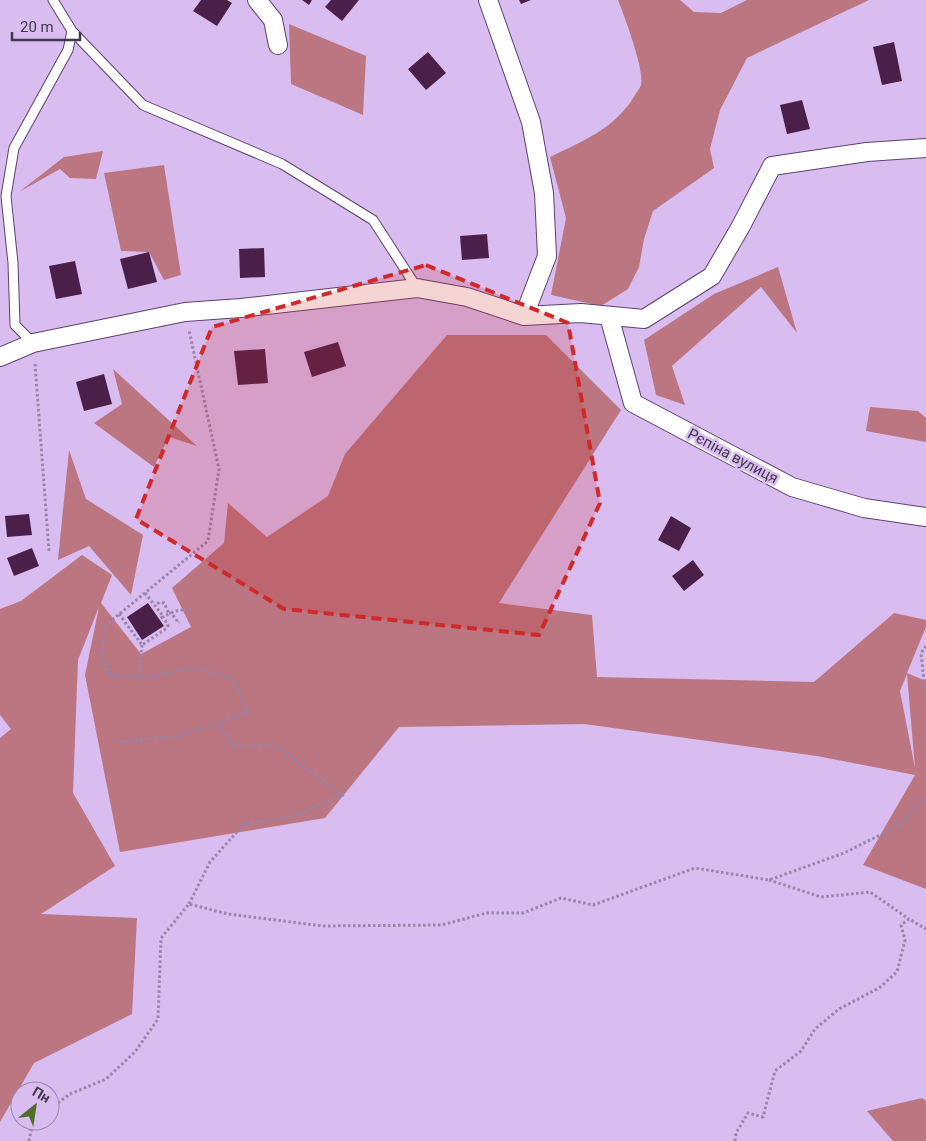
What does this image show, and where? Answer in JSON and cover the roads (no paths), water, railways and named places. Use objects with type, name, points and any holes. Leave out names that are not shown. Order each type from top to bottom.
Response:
[{"type":"street","points":[[257,0],[273,20],[278,45]]},
{"type":"street","points":[[488,0],[531,122],[544,194],[547,256],[524,316]]},
{"type":"street","points":[[0,357],[33,344],[185,312],[241,308],[417,288],[467,298],[524,316],[581,313],[644,319],[712,276],[741,226],[772,166],[867,152],[926,148]]},
{"type":"street","name":"Рєпіна вулиця","points":[[608,316],[633,403],[792,487],[864,508],[926,517]]},
{"type":"lane","points":[[53,0],[72,31],[143,105],[282,164],[373,220],[417,288]]},
{"type":"lane","points":[[33,344],[14,325],[13,263],[6,196],[14,148],[68,50],[72,31]]}]
